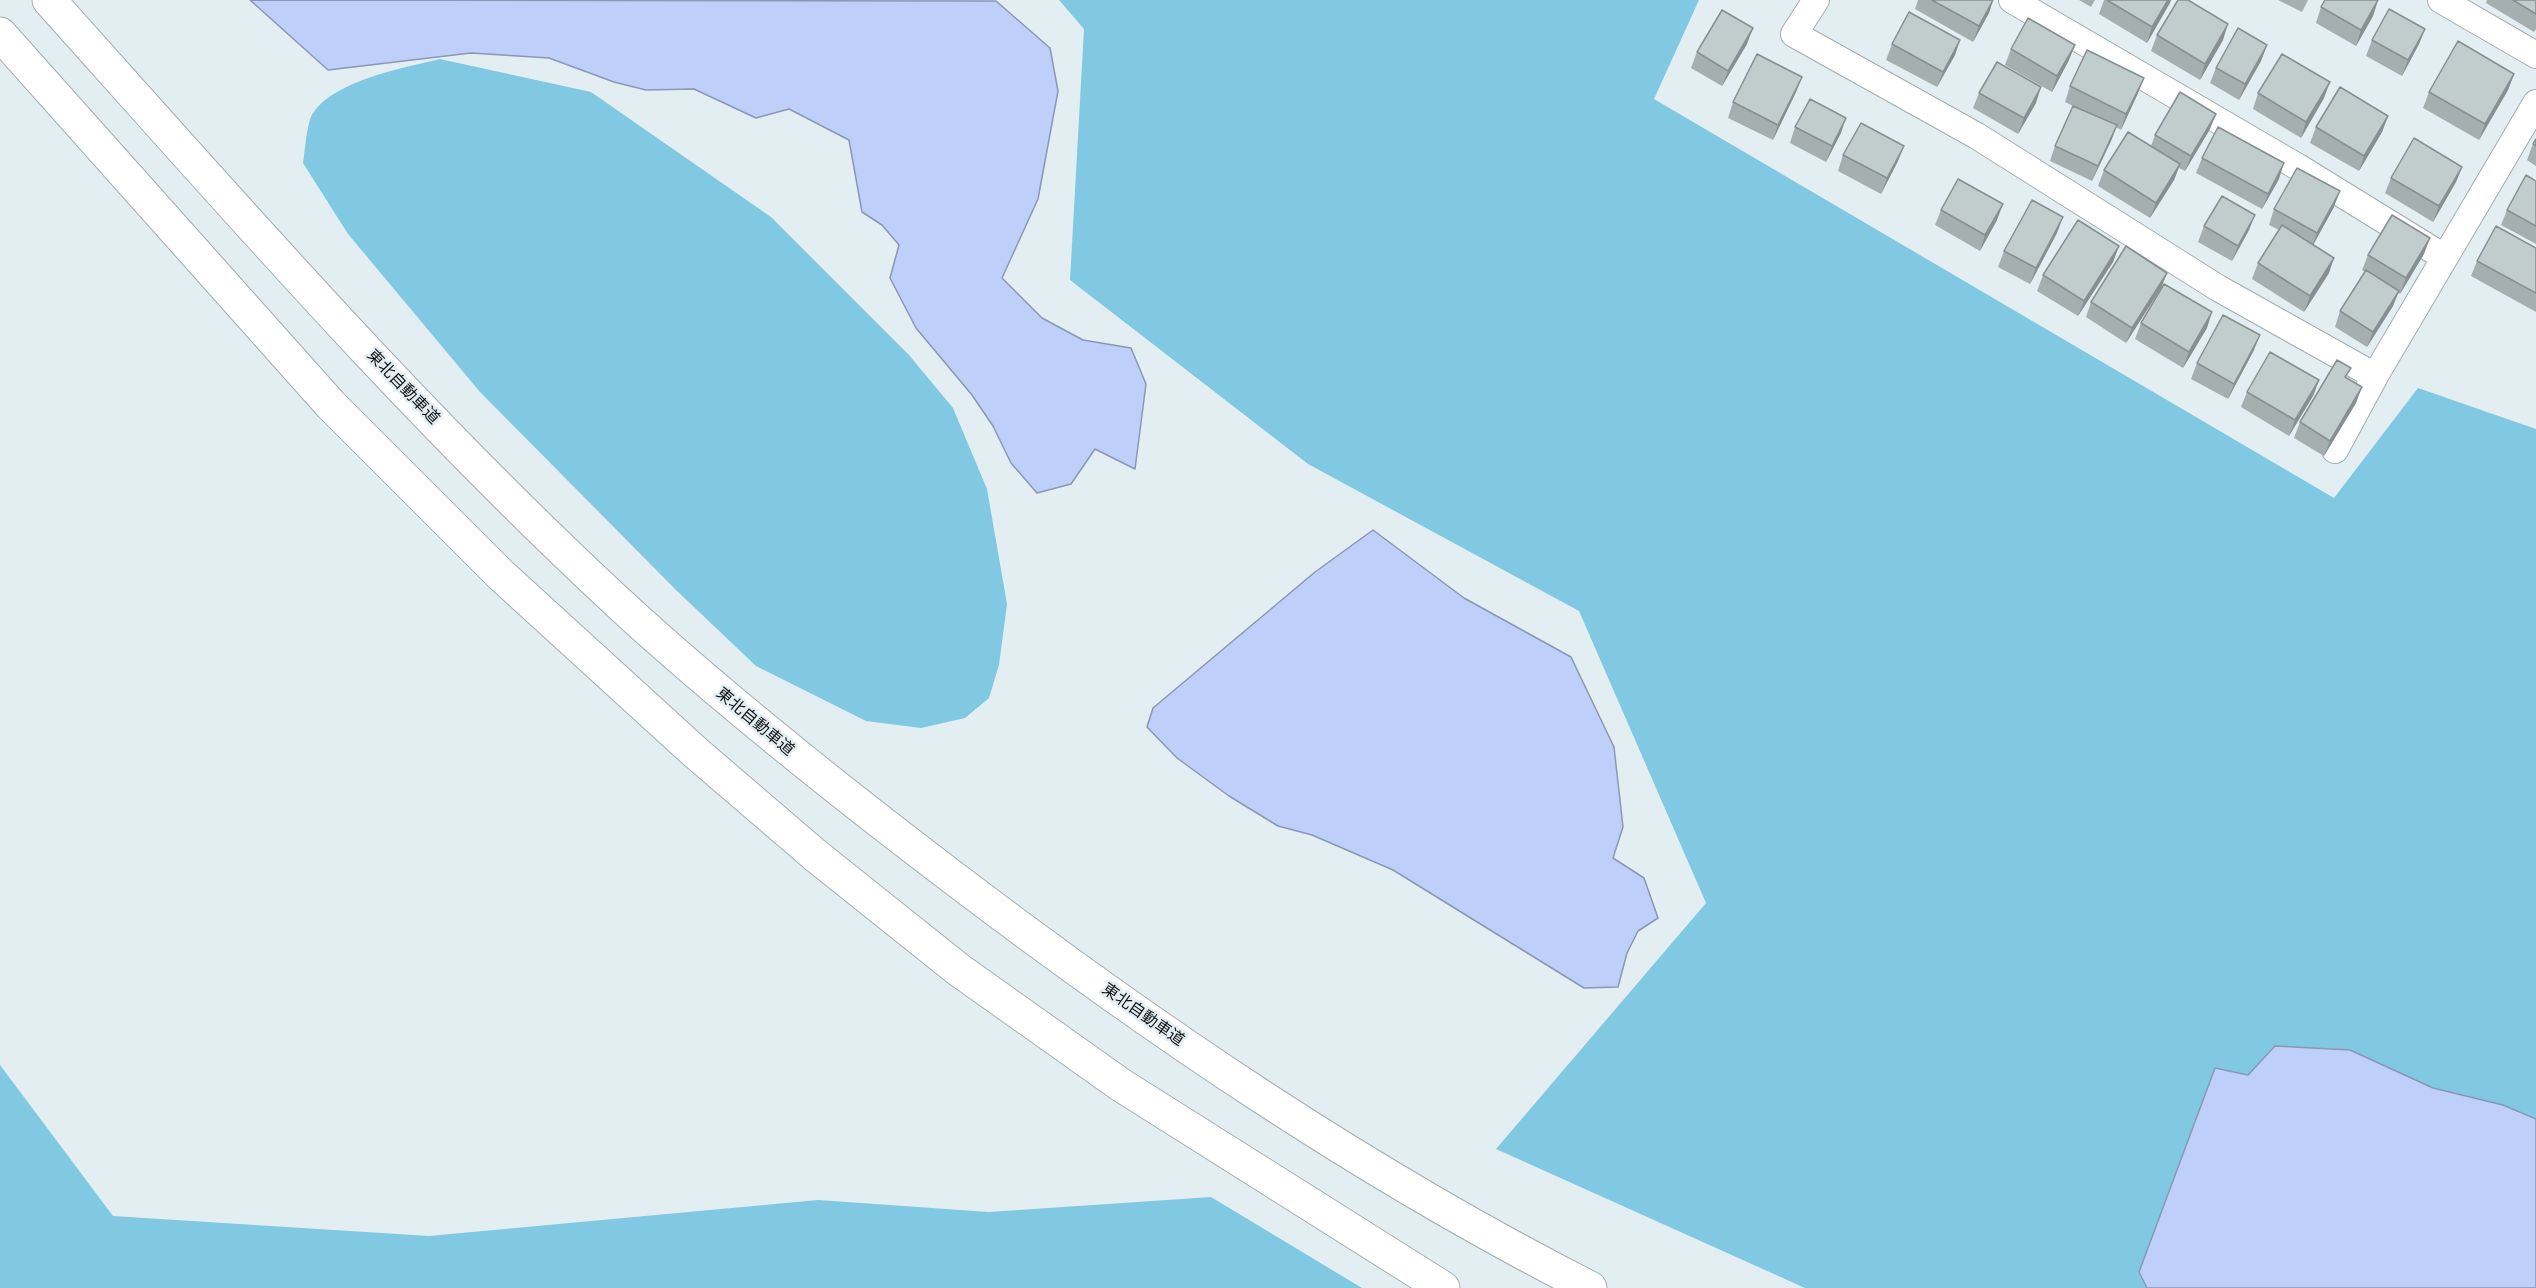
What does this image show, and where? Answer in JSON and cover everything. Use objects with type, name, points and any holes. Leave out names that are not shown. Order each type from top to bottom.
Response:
[{"type":"highway","name":"東北自動車道","points":[[49,0],[256,232],[501,488],[634,616],[752,721],[1029,935],[1158,1026],[1309,1126],[1401,1182],[1590,1288]]},
{"type":"highway","points":[[0,34],[339,412],[501,575],[703,759],[815,855],[968,976],[1121,1085],[1443,1288]]},
{"type":"street","points":[[1816,0],[1794,34],[1977,136],[2218,288],[2374,376]]},
{"type":"street","points":[[2012,0],[2298,167],[2444,257]]},
{"type":"street","points":[[2441,0],[2536,56]]},
{"type":"street","points":[[2335,450],[2374,376],[2536,103]]},
{"type":"shaded area","points":[[250,0],[996,1],[1050,48],[1058,91],[1038,199],[1002,278],[1042,318],[1083,340],[1131,348],[1146,384],[1135,469],[1095,449],[1071,484],[1037,493],[1011,463],[993,426],[972,395],[916,328],[890,278],[899,245],[882,225],[862,212],[849,140],[789,109],[756,118],[694,89],[646,90],[614,82],[549,58],[471,53],[328,70]]},
{"type":"shaded area","points":[[1059,0],[1699,0],[1654,99],[2334,498],[2418,388],[2536,429],[2536,1288],[1805,1288],[1496,1149],[1706,903],[1579,611],[1308,464],[1070,280],[1084,29]]},
{"type":"shaded area","points":[[440,59],[591,92],[771,217],[909,355],[953,408],[987,489],[1007,604],[999,665],[989,698],[965,718],[921,728],[866,721],[756,666],[676,590],[480,392],[348,234],[303,163],[313,113],[323,102],[353,84],[390,71]]},
{"type":"shaded area","points":[[1373,530],[1464,598],[1571,657],[1614,747],[1623,827],[1613,858],[1644,878],[1658,918],[1638,931],[1627,953],[1618,987],[1584,988],[1393,870],[1312,835],[1278,826],[1229,796],[1177,758],[1147,727],[1153,708],[1315,572]]},
{"type":"shaded area","points":[[2275,1046],[2350,1050],[2433,1088],[2503,1105],[2536,1119],[2536,1288],[2147,1288],[2139,1272],[2215,1068],[2248,1075]]},
{"type":"shaded area","points":[[0,1065],[113,1216],[429,1236],[818,1200],[989,1212],[1211,1197],[1362,1288],[0,1288]]},
{"type":"building","points":[[1932,0],[1993,0],[1979,26]]},
{"type":"building","points":[[2107,0],[2168,0],[2152,27]]},
{"type":"building","points":[[2178,0],[2188,0],[2228,24],[2205,64],[2157,35]]},
{"type":"building","points":[[2325,0],[2378,0],[2361,30],[2321,7]]},
{"type":"building","points":[[2513,0],[2536,0],[2536,14]]},
{"type":"building","points":[[2389,9],[2425,29],[2408,60],[2372,40]]},
{"type":"building","points":[[1722,10],[1753,28],[1728,71],[1697,52]]},
{"type":"building","points":[[1909,12],[1960,40],[1943,72],[1892,44]]},
{"type":"building","points":[[2028,18],[2075,45],[2057,76],[2011,49]]},
{"type":"building","points":[[2238,28],[2267,45],[2245,84],[2216,68]]},
{"type":"building","points":[[2458,41],[2514,74],[2485,124],[2429,92]]},
{"type":"building","points":[[2087,50],[2144,78],[2126,114],[2070,86]]},
{"type":"building","points":[[1757,54],[1802,77],[1778,125],[1733,102]]},
{"type":"building","points":[[2282,54],[2330,82],[2306,122],[2258,93]]},
{"type":"building","points":[[1997,62],[2041,87],[2024,118],[1979,93]]},
{"type":"building","points":[[2340,87],[2388,116],[2364,156],[2316,127]]},
{"type":"building","points":[[2180,92],[2216,114],[2191,156],[2155,135]]},
{"type":"building","points":[[1810,99],[1846,118],[1832,146],[1795,127]]},
{"type":"building","points":[[2073,106],[2117,125],[2098,166],[2055,146]]},
{"type":"building","points":[[1861,123],[1904,146],[1887,178],[1843,155]]},
{"type":"building","points":[[2218,127],[2284,163],[2268,194],[2202,158]]},
{"type":"building","points":[[2128,132],[2180,164],[2156,203],[2104,170]]},
{"type":"building","points":[[2414,138],[2462,167],[2439,206],[2391,178]]},
{"type":"building","points":[[2297,168],[2340,191],[2317,233],[2274,209]]},
{"type":"building","points":[[2526,175],[2536,181],[2536,226],[2507,210]]},
{"type":"building","points":[[1958,179],[2003,204],[1985,235],[1941,210]]},
{"type":"building","points":[[2222,196],[2255,215],[2238,246],[2204,226]]},
{"type":"building","points":[[2032,200],[2063,217],[2036,268],[2004,251]]},
{"type":"building","points":[[2392,215],[2430,238],[2406,278],[2368,255]]},
{"type":"building","points":[[2078,220],[2119,246],[2084,301],[2043,275]]},
{"type":"building","points":[[2282,225],[2334,258],[2310,296],[2258,263]]},
{"type":"building","points":[[2496,226],[2536,248],[2536,293],[2477,261]]},
{"type":"building","points":[[2126,246],[2167,273],[2132,328],[2091,302]]},
{"type":"building","points":[[2366,270],[2399,291],[2373,332],[2340,311]]},
{"type":"building","points":[[2164,284],[2212,312],[2189,352],[2141,323]]},
{"type":"building","points":[[2223,315],[2260,335],[2234,384],[2197,363]]},
{"type":"building","points":[[2270,352],[2319,380],[2295,420],[2247,392]]},
{"type":"building","points":[[2337,360],[2351,368],[2345,377],[2362,387],[2330,441],[2300,422]]}]
